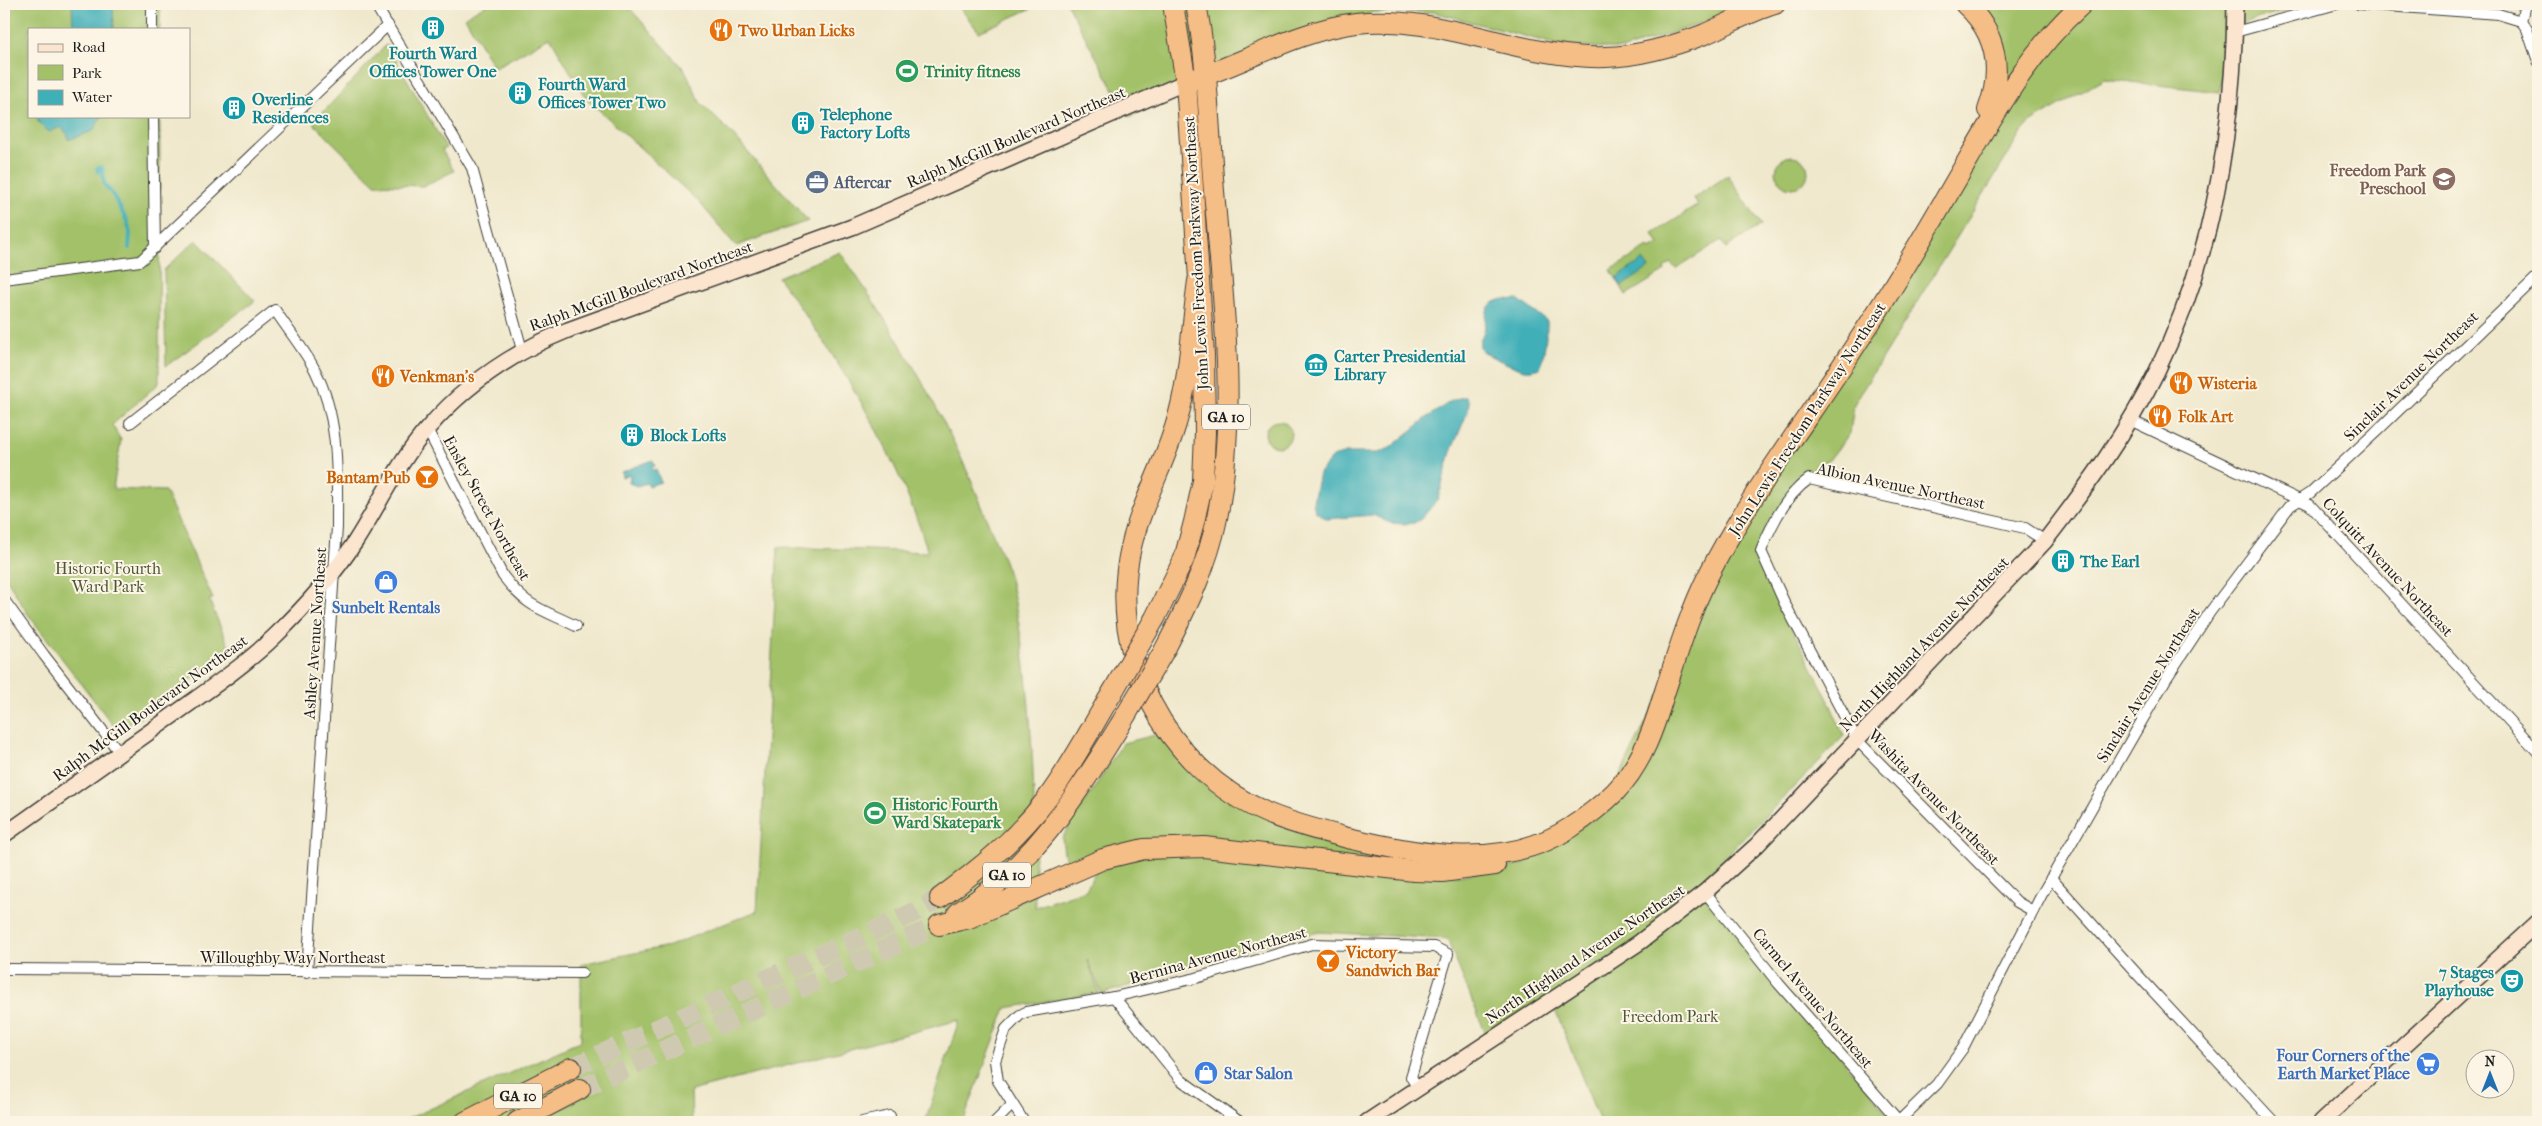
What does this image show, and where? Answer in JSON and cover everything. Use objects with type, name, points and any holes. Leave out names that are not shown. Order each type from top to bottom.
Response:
[{"type":"highway","name":"John Lewis Freedom Parkway Northeast","points":[[940,898],[996,855],[1026,823],[1061,778],[1155,618],[1184,559],[1203,481],[1205,401],[1186,82],[1173,4]]},
{"type":"highway","name":"John Lewis Freedom Parkway Northeast","points":[[1196,4],[1206,75],[1225,326],[1226,449],[1217,520],[1188,606],[1120,725],[1064,814],[1023,860],[983,895],[939,925],[969,918],[1074,870],[1113,856],[1144,849],[1188,846],[1390,869],[1442,872],[1496,864],[1534,849],[1574,825],[1612,795],[1644,751],[1655,725],[1686,627],[1710,573],[1777,460],[1855,346],[1924,236],[1973,149],[2030,60],[2082,4]]},
{"type":"highway","points":[[1186,82],[1313,33],[1356,23],[1403,22],[1577,56],[1607,57],[1639,53],[1672,45],[1775,4]]},
{"type":"highway","points":[[1965,4],[1984,24],[1993,41],[1998,70],[1994,94],[1973,149]]},
{"type":"highway","points":[[1198,281],[1180,410],[1137,528],[1126,579],[1126,608],[1130,641],[1150,701],[1163,725],[1192,762],[1221,787],[1250,805],[1299,824],[1394,849],[1437,855],[1472,855],[1508,851],[1553,837]]},
{"type":"highway","name":"GA 10","points":[[465,1122],[571,1068]]},
{"type":"highway","name":"GA 10","points":[[517,1122],[580,1089]]},
{"type":"main road","name":"North Highland Avenue Northeast","points":[[1367,1122],[1640,942],[1705,892],[1757,845],[2045,541],[2084,490],[2130,420],[2157,370],[2176,326],[2204,247],[2226,144],[2231,109],[2236,4]]},
{"type":"main road","name":"Ralph McGill Boulevard Northeast","points":[[4,835],[229,675],[274,637],[317,592],[354,544],[402,464],[427,429],[477,380],[522,350],[568,330],[852,227],[1186,82]]},
{"type":"main road","points":[[2321,1122],[2538,922]]},
{"type":"street","points":[[152,4],[152,28]]},
{"type":"street","points":[[375,4],[472,168],[522,350]]},
{"type":"street","points":[[2235,32],[2336,4]]},
{"type":"street","points":[[2359,4],[2498,14],[2521,21],[2527,29],[2538,61]]},
{"type":"street","points":[[2521,21],[2525,4]]},
{"type":"street","points":[[4,279],[135,264],[144,259],[388,25]]},
{"type":"street","points":[[153,118],[155,248]]},
{"type":"street","name":"Sinclair Avenue Northeast","points":[[1899,1122],[1937,1084],[1963,1048],[2051,878],[2187,645],[2290,506],[2300,500],[2378,430],[2538,276]]},
{"type":"street","name":"Ashley Avenue Northeast","points":[[130,423],[274,310],[316,372],[331,415],[337,461],[335,568],[307,972]]},
{"type":"street","name":"Colquitt Avenue Northeast","points":[[2130,420],[2310,504],[2538,752]]},
{"type":"street","name":"Ensley Street Northeast","points":[[427,429],[503,576],[517,595],[536,608],[576,626]]},
{"type":"street","name":"Albion Avenue Northeast","points":[[1771,529],[1780,511],[1802,484],[1810,479],[2025,528],[2045,541]]},
{"type":"street","name":"Washita Avenue Northeast","points":[[1771,529],[1761,551],[1786,604],[1857,740],[2017,902],[2033,911]]},
{"type":"street","points":[[4,600],[65,684],[120,752]]},
{"type":"street","points":[[2051,878],[2274,1122]]},
{"type":"street","name":"Carmel Avenue Northeast","points":[[1705,892],[1779,984],[1899,1122]]},
{"type":"street","name":"Bernina Avenue Northeast","points":[[1024,1122],[998,1081],[995,1061],[1006,1029],[1026,1012],[1114,998],[1196,978],[1312,944],[1434,947],[1448,954],[1413,1069],[1412,1077],[1418,1088]]},
{"type":"street","name":"Willoughby Way Northeast","points":[[4,969],[582,973]]},
{"type":"street","points":[[1114,998],[1181,1080],[1240,1122]]},
{"type":"street","points":[[995,1122],[1012,1105]]},
{"type":"street","points":[[862,1122],[890,1116]]},
{"type":"green space","name":"Historic Fourth Ward Park","points":[[4,4],[160,4],[160,28],[28,28],[28,118],[160,118],[159,383],[112,425],[121,440],[113,489],[165,491],[213,599],[209,600],[231,651],[119,733],[27,613],[4,574]]},
{"type":"green space","points":[[487,4],[626,4],[685,70],[700,102],[732,134],[808,221],[736,246],[699,202],[585,97],[550,37],[494,68],[465,17]]},
{"type":"green space","points":[[957,4],[1041,4],[979,32]]},
{"type":"green space","points":[[1067,4],[1743,4],[1724,11],[1708,21],[1624,49],[1558,45],[1433,12],[1373,12],[1181,91],[1129,117]]},
{"type":"green space","name":"Freedom Park","points":[[1974,4],[2305,4],[2224,29],[2220,92],[2104,79],[2031,122],[2022,132],[1854,404],[1850,433],[1829,460],[1795,481],[1755,556],[1828,699],[1844,736],[1698,885],[1890,1116],[1884,1122],[1600,1122],[1549,995],[1487,1037],[1447,939],[1319,932],[1245,950],[1102,994],[1087,959],[1099,993],[1006,1008],[963,1122],[925,1122],[959,1020],[691,1091],[692,1122],[401,1122],[581,1041],[581,964],[669,946],[757,911],[778,547],[928,552],[900,479],[865,408],[823,341],[778,277],[840,252],[905,352],[943,421],[977,493],[1005,563],[1019,623],[1032,744],[1035,907],[1086,890],[1096,870],[1145,856],[1178,852],[1457,876],[1521,865],[1601,814],[1734,542],[1974,159],[2002,49]]},
{"type":"green space","points":[[387,44],[446,148],[442,150],[454,171],[423,186],[375,184],[313,123]]},
{"type":"green space","points":[[1792,156],[1798,157],[1803,161],[1807,166],[1807,178],[1803,183],[1798,187],[1792,188],[1786,187],[1781,183],[1777,178],[1776,172],[1777,166],[1781,161],[1786,157]]},
{"type":"green space","points":[[1728,175],[1761,225],[1726,248],[1721,240],[1676,269],[1671,263],[1664,268],[1665,271],[1626,295],[1611,270],[1648,247],[1649,249],[1659,244],[1653,234],[1698,205],[1694,198]]},
{"type":"green space","points":[[196,240],[255,301],[166,366],[164,270]]},
{"type":"green space","points":[[1278,421],[1287,425],[1291,434],[1287,443],[1278,447],[1269,443],[1265,434],[1269,425]]},
{"type":"green space","points":[[1163,733],[1219,791],[1435,868],[1232,845],[1066,866],[1062,838],[1123,743]]},
{"type":"water","points":[[72,4],[113,4],[114,28],[73,28]]},
{"type":"water","points":[[37,118],[101,118],[93,131],[68,140],[68,135],[61,127],[49,132],[39,123]]},
{"type":"water","points":[[1643,260],[1649,268],[1622,286],[1616,278]]},
{"type":"water","points":[[1504,299],[1519,300],[1547,321],[1545,345],[1540,368],[1521,369],[1494,358],[1481,349],[1480,342],[1484,331],[1487,310],[1492,304]]},
{"type":"water","points":[[1466,397],[1469,401],[1468,411],[1451,452],[1438,499],[1421,519],[1414,523],[1404,524],[1390,523],[1373,515],[1327,519],[1315,511],[1313,502],[1319,473],[1333,457],[1346,453],[1378,453],[1390,448],[1428,417],[1451,401]]},
{"type":"water","points":[[653,460],[655,466],[652,467],[653,470],[656,469],[661,482],[649,486],[647,483],[637,486],[629,483],[630,474],[622,477],[621,472]]},
{"type":"waterway","points":[[98,170],[98,172],[97,168],[102,167],[104,184],[113,195],[127,221],[130,232],[129,248]]},
{"type":"tunnel","points":[[571,1068],[911,914],[940,898]]},
{"type":"tunnel","points":[[580,1089],[939,925]]},
{"type":"place","name":"Fourth Ward Offices Tower One","points":[[433,28]]},
{"type":"place","name":"Two Urban Licks","points":[[721,30]]},
{"type":"place","name":"Trinity fitness","points":[[907,71]]},
{"type":"place","name":"Fourth Ward Offices Tower Two","points":[[520,93]]},
{"type":"place","name":"Overline Residences","points":[[234,108]]},
{"type":"place","name":"Telephone Factory Lofts","points":[[803,123]]},
{"type":"place","name":"Freedom Park Preschool","points":[[2444,179]]},
{"type":"place","name":"Aftercar","points":[[817,182]]},
{"type":"place","name":"Carter Presidential Library","points":[[1316,365]]},
{"type":"place","name":"Venkman's","points":[[383,376]]},
{"type":"place","name":"Wisteria","points":[[2181,383]]},
{"type":"place","name":"Folk Art","points":[[2160,416]]},
{"type":"place","name":"Block Lofts","points":[[632,435]]},
{"type":"place","name":"Bantam Pub","points":[[427,477]]},
{"type":"place","name":"The Earl","points":[[2063,561]]},
{"type":"place","name":"Sunbelt Rentals","points":[[386,582]]},
{"type":"place","name":"Historic Fourth Ward Skatepark","points":[[875,813]]},
{"type":"place","name":"Victory Sandwich Bar","points":[[1328,961]]},
{"type":"place","name":"7 Stages Playhouse","points":[[2512,981]]},
{"type":"place","name":"Four Corners of the Earth Market Place","points":[[2428,1064]]},
{"type":"place","name":"Star Salon","points":[[1206,1073]]}]
